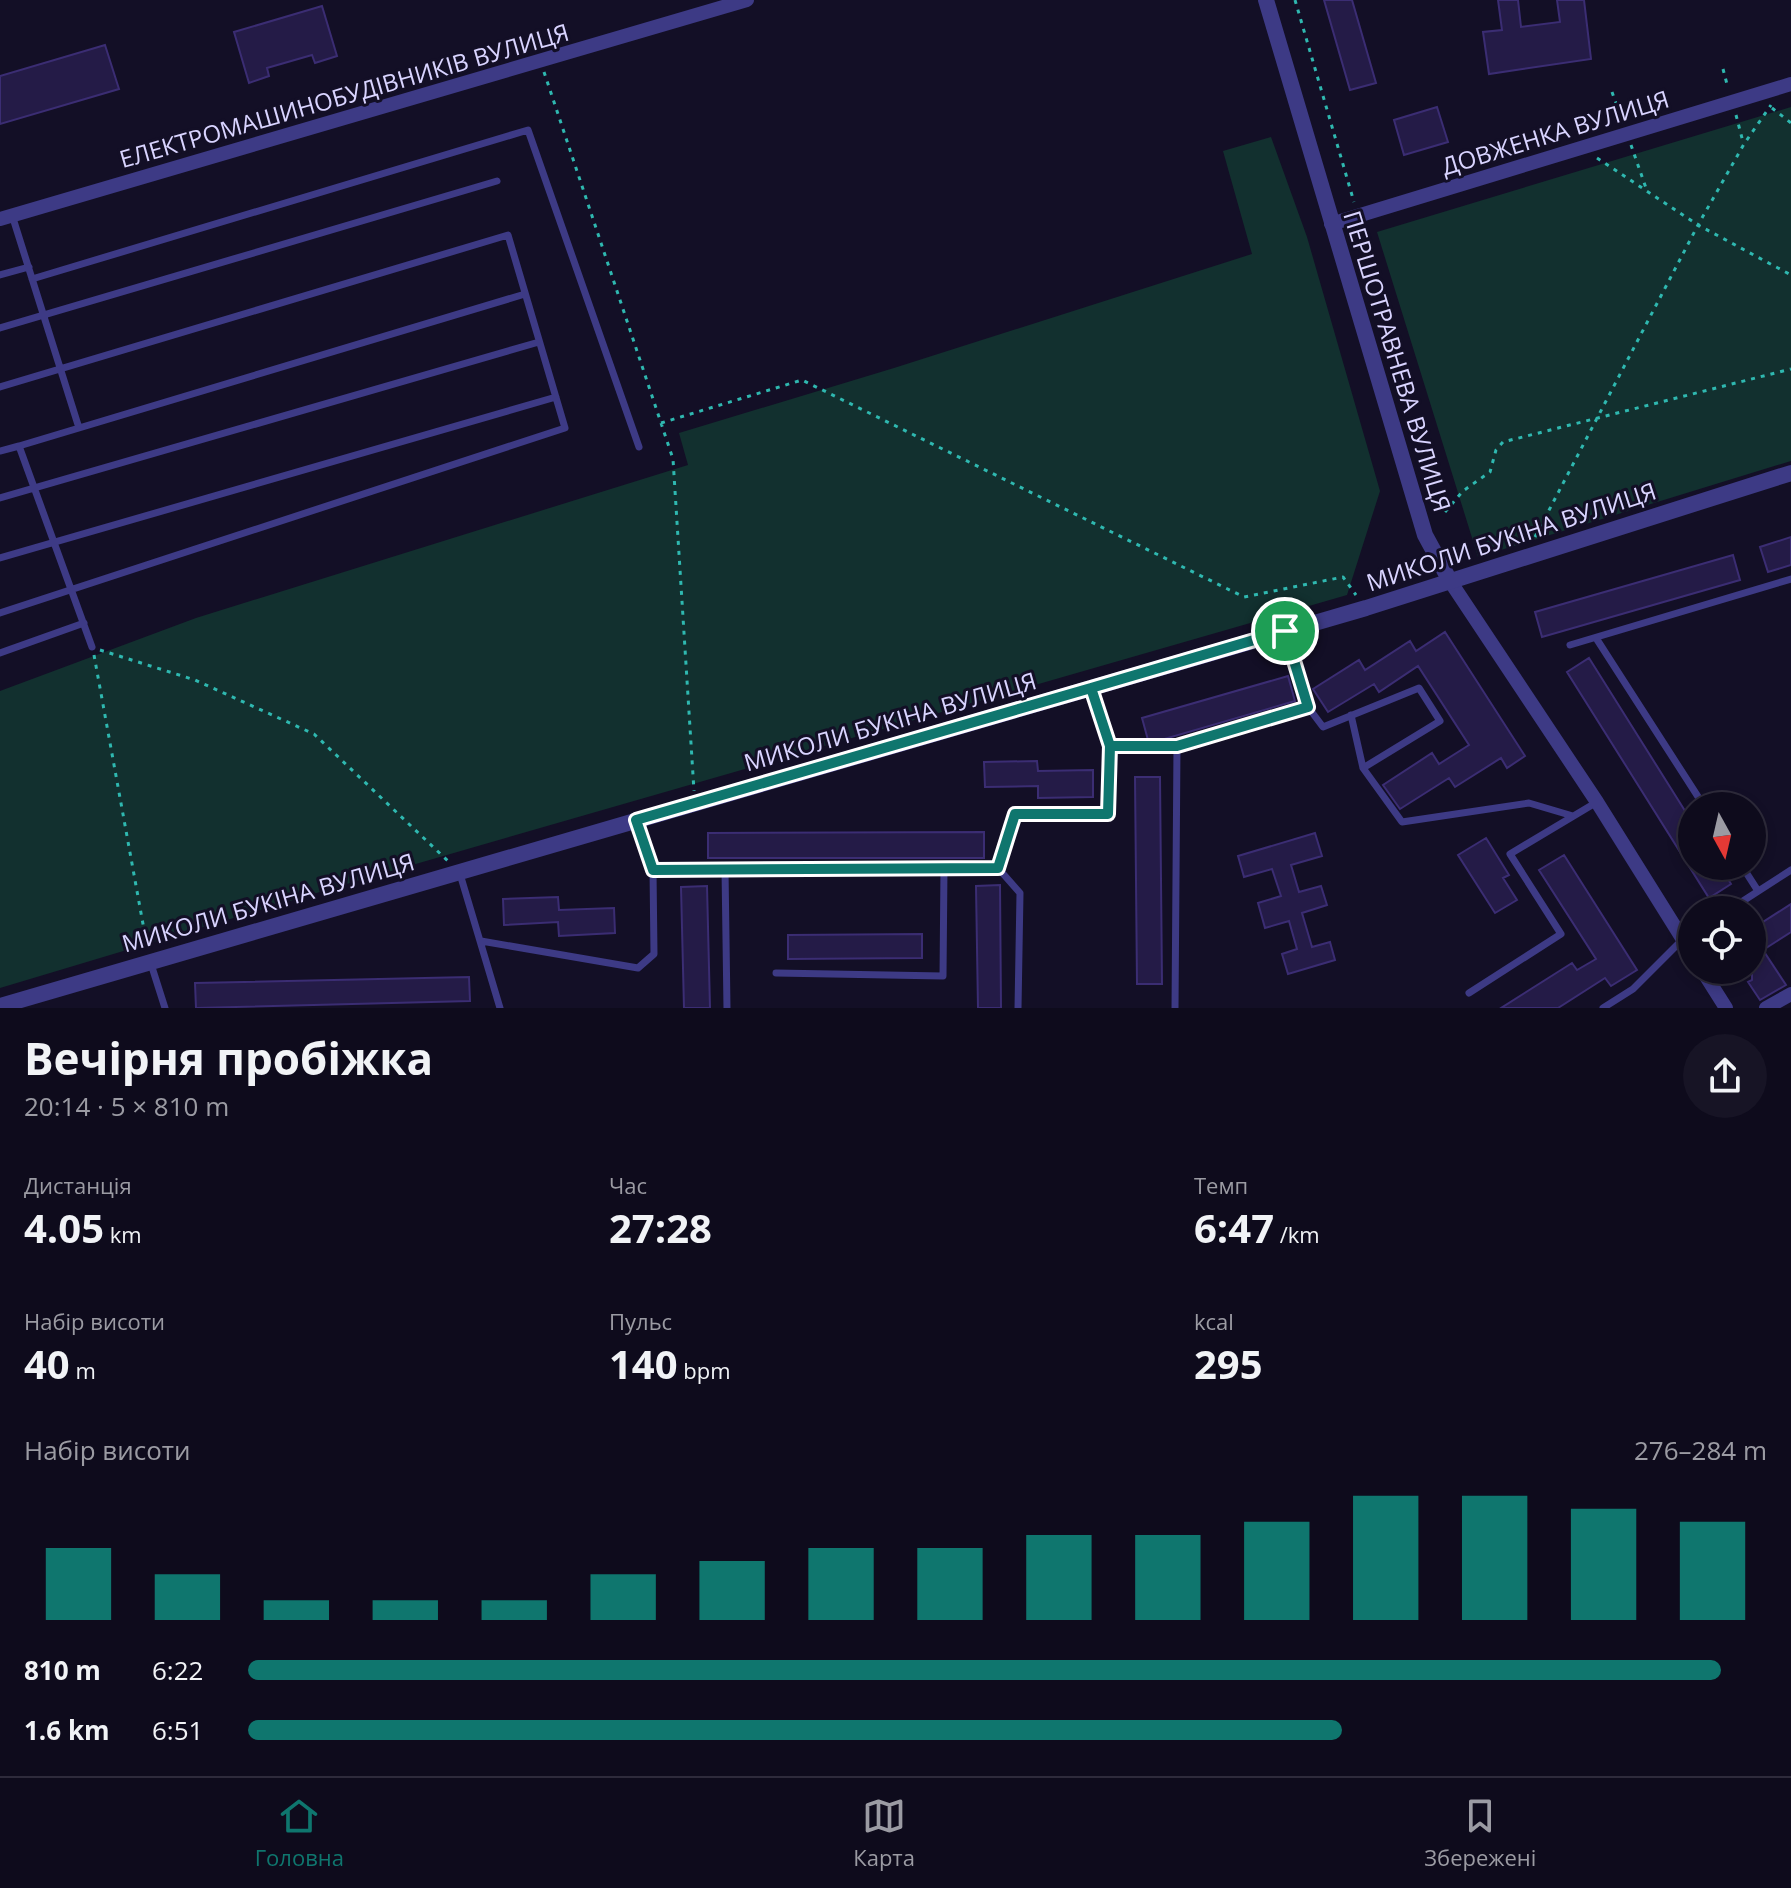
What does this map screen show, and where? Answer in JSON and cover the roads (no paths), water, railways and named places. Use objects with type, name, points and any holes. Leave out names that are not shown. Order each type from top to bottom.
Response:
[{"type":"street","name":"ЕЛЕКТРОМАШИНОБУДІВНИКІВ ВУЛИЦЯ","points":[[6,217],[747,0]]},
{"type":"street","name":"ПЕРШОТРАВНЕВА ВУЛИЦЯ","points":[[1266,0],[1425,535],[1450,581],[1678,923]]},
{"type":"street","name":"ДОВЖЕНКА ВУЛИЦЯ","points":[[1331,224],[1785,86]]},
{"type":"street","name":"МИКОЛИ БУКІНА ВУЛИЦЯ","points":[[0,1006],[32,1002],[150,962],[1366,608],[1791,473]]},
{"type":"street","points":[[1711,984],[1726,1008]]},
{"type":"street","points":[[1766,1008],[1791,994]]},
{"type":"lane","points":[[32,279],[528,130],[639,447]]},
{"type":"lane","points":[[0,328],[497,181]]},
{"type":"lane","points":[[6,217],[29,267],[79,428]]},
{"type":"lane","points":[[0,387],[508,235],[565,428],[0,613]]},
{"type":"lane","points":[[0,275],[29,267]]},
{"type":"lane","points":[[0,451],[525,294]]},
{"type":"lane","points":[[0,498],[539,342]]},
{"type":"lane","points":[[0,558],[556,397]]},
{"type":"lane","points":[[19,446],[92,647]]},
{"type":"lane","points":[[1570,645],[1791,579]]},
{"type":"lane","points":[[0,653],[84,623]]},
{"type":"lane","points":[[1285,631],[1308,707],[1323,727],[1419,688],[1440,721],[1363,768]]},
{"type":"lane","points":[[1596,638],[1695,792]]},
{"type":"lane","points":[[998,868],[1015,814],[1108,814],[1110,746],[1091,688]]},
{"type":"lane","points":[[1110,746],[1177,746],[1308,707]]},
{"type":"lane","points":[[1351,715],[1363,768],[1402,822],[1529,803],[1573,816]]},
{"type":"lane","points":[[1175,1008],[1177,746]]},
{"type":"lane","points":[[1469,993],[1561,934],[1510,854],[1597,802]]},
{"type":"lane","points":[[481,941],[638,968],[654,954],[653,870],[636,820]]},
{"type":"lane","points":[[776,973],[943,976],[944,868]]},
{"type":"lane","points":[[653,870],[998,868],[1020,893],[1018,1008]]},
{"type":"lane","points":[[725,869],[727,1008]]},
{"type":"lane","points":[[1750,896],[1791,870]]},
{"type":"lane","points":[[459,872],[500,1008]]},
{"type":"lane","points":[[1751,880],[1758,891]]},
{"type":"lane","points":[[1603,1008],[1633,989],[1678,945]]},
{"type":"lane","points":[[150,962],[165,1008]]}]
